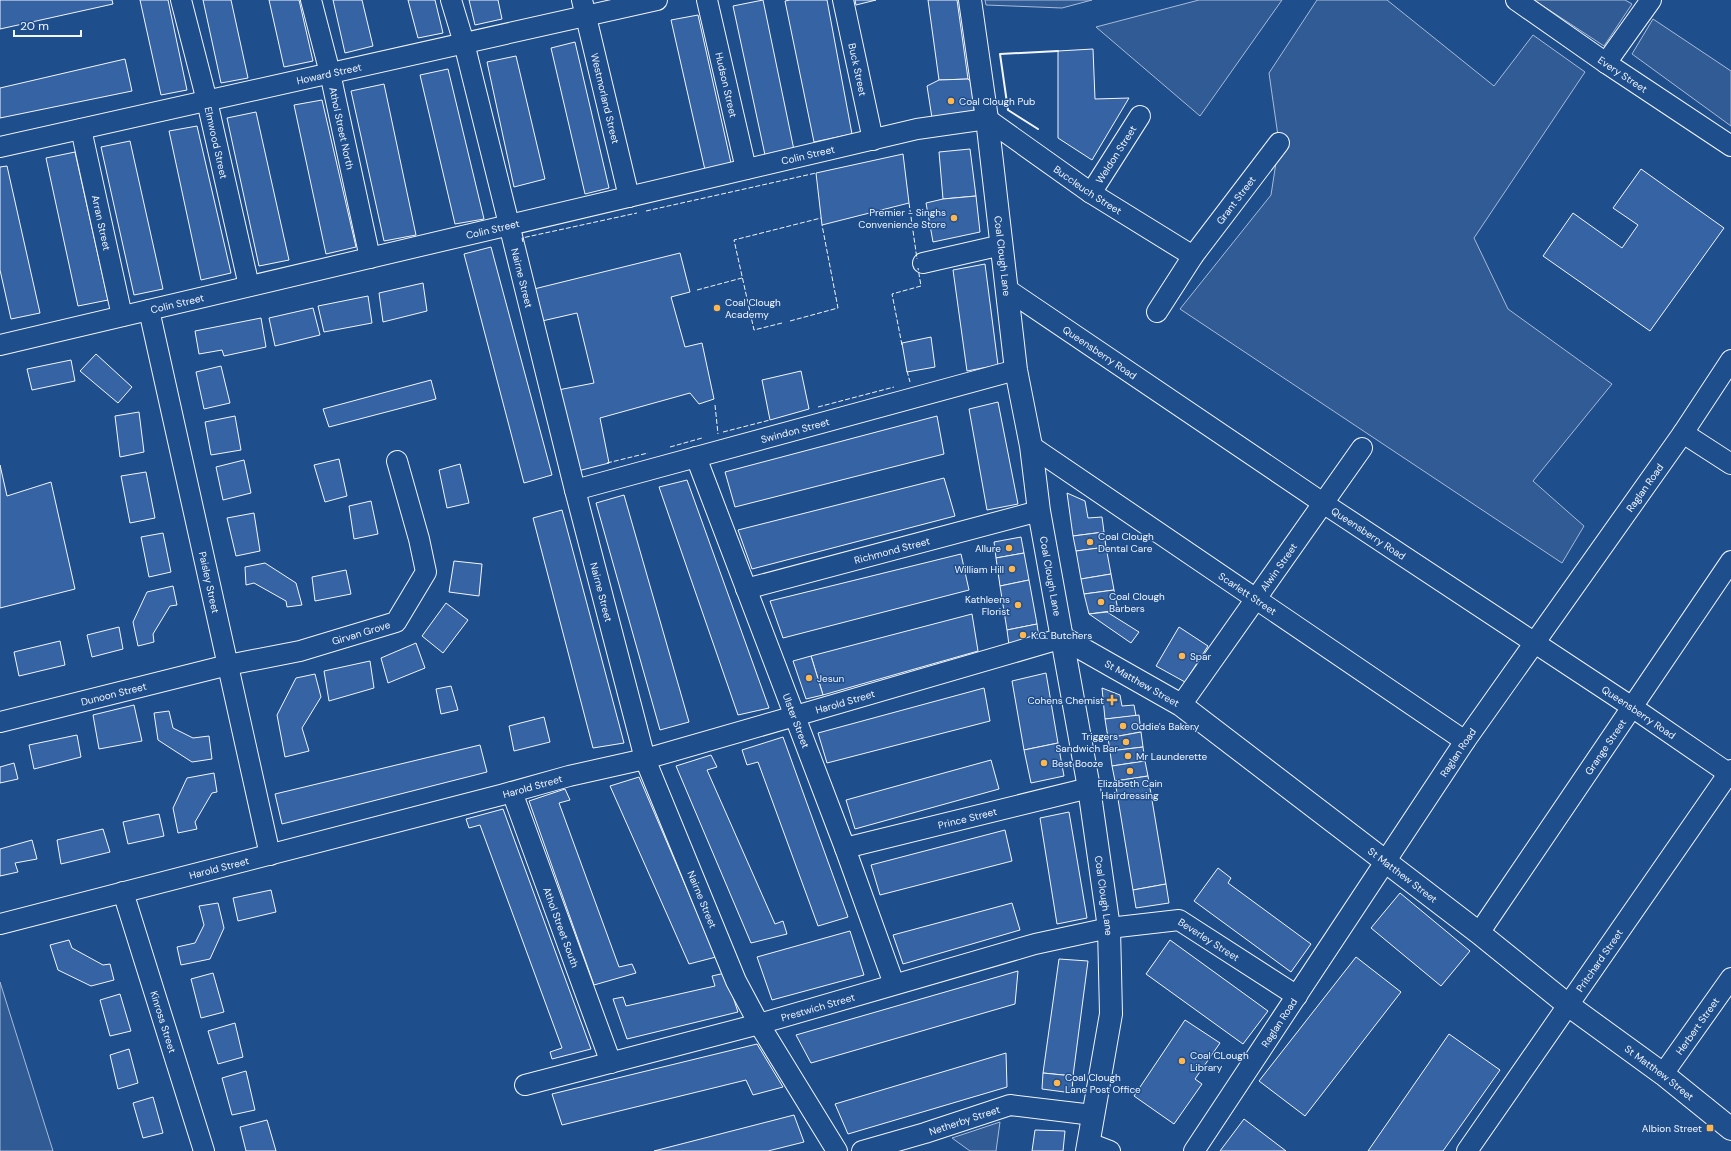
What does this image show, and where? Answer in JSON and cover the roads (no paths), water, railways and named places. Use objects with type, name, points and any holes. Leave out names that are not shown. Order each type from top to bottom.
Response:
[{"type":"main road","name":"Coal Clough Lane","points":[[970,0],[987,119],[1008,290],[1016,370],[1031,446],[1039,511],[1089,788],[1109,928],[1111,1014],[1088,1147]]},
{"type":"main road","name":"St Matthew Street","points":[[1063,638],[1181,705],[1479,933],[1568,1005],[1663,1074],[1731,1129]]},
{"type":"street","name":"Elmwood Street","points":[[181,0],[207,101],[249,286]]},
{"type":"street","name":"Athol Street North","points":[[312,0],[330,73],[370,258]]},
{"type":"street","name":"Nairne Street","points":[[450,0],[464,43],[574,490],[645,758],[736,981],[758,1024],[837,1151]]},
{"type":"street","name":"Howard Street","points":[[0,147],[464,43],[584,8],[658,0]]},
{"type":"street","name":"Hudson Street","points":[[707,0],[746,169]]},
{"type":"street","name":"Buck Street","points":[[843,0],[873,140]]},
{"type":"street","name":"Every Street","points":[[1516,0],[1606,63],[1731,146]]},
{"type":"street","points":[[1606,63],[1651,0]]},
{"type":"street","name":"Westmorland Street","points":[[584,8],[629,197]]},
{"type":"street","name":"Weldon Street","points":[[1091,193],[1140,116]]},
{"type":"street","name":"Colin Street","points":[[0,345],[917,129],[987,119]]},
{"type":"street","name":"Buccleuch Street","points":[[987,119],[1091,193],[1193,256]]},
{"type":"street","name":"Arran Street","points":[[81,129],[122,316]]},
{"type":"street","name":"Grant Street","points":[[1157,312],[1193,256],[1278,143]]},
{"type":"street","points":[[923,263],[1002,245]]},
{"type":"street","name":"Queensberry Road","points":[[1008,290],[1323,504],[1730,773]]},
{"type":"street","name":"Paisley Street","points":[[149,310],[270,855]]},
{"type":"street","name":"Raglan Road","points":[[1194,1151],[1465,741],[1683,433],[1731,360]]},
{"type":"street","name":"Swindon Street","points":[[574,490],[1016,370]]},
{"type":"street","points":[[1683,433],[1731,464]]},
{"type":"street","name":"Scarlett Street","points":[[1031,446],[1465,741]]},
{"type":"street","name":"Alwin Street","points":[[1181,705],[1362,448]]},
{"type":"street","name":"Ulster Street","points":[[696,457],[845,848],[894,984]]},
{"type":"street","name":"Girvan Grove","points":[[228,665],[300,651],[396,622],[426,572],[419,539],[397,461]]},
{"type":"street","name":"Richmond Street","points":[[746,589],[1039,511]]},
{"type":"street","name":"Grange Street","points":[[1479,933],[1731,561]]},
{"type":"street","name":"Harold Street","points":[[0,924],[569,776],[645,758],[1063,638]]},
{"type":"street","name":"Dunoon Street","points":[[0,722],[228,665]]},
{"type":"street","name":"Pritchard Street","points":[[1467,1151],[1730,773]]},
{"type":"street","name":"Prince Street","points":[[845,848],[1089,788]]},
{"type":"street","name":"Athol Street South","points":[[512,792],[611,1063]]},
{"type":"street","name":"Kinross Street","points":[[123,892],[204,1151]]},
{"type":"street","name":"Beverley Street","points":[[1109,928],[1179,920],[1297,996]]},
{"type":"street","name":"Prestwich Street","points":[[525,1085],[758,1024],[1036,944],[1109,928]]},
{"type":"street","name":"Herbert Street","points":[[1663,1074],[1731,978]]},
{"type":"street","name":"Netherby Street","points":[[862,1151],[925,1133],[1010,1105],[1093,1115]]},
{"type":"street","points":[[1088,1147],[1110,1151]]},
{"type":"place","name":"Coal Clough Pub","points":[[951,101]]},
{"type":"place","name":"Premier - Singhs Convenience Store","points":[[954,218]]},
{"type":"place","name":"Coal Clough Academy","points":[[717,308]]},
{"type":"place","name":"Coal Clough Dental Care","points":[[1090,542]]},
{"type":"place","name":"Allure","points":[[1009,548]]},
{"type":"place","name":"William Hill","points":[[1012,569]]},
{"type":"place","name":"Coal Clough Barbers","points":[[1101,602]]},
{"type":"place","name":"Kathleens Florist","points":[[1018,605]]},
{"type":"place","name":"K.G. Butchers","points":[[1023,635]]},
{"type":"place","name":"Spar","points":[[1182,656]]},
{"type":"place","name":"Jesun","points":[[809,678]]},
{"type":"place","name":"Cohens Chemist","points":[[1112,700]]},
{"type":"place","name":"Oddie's Bakery","points":[[1123,726]]},
{"type":"place","name":"Triggers Sandwich Bar","points":[[1126,742]]},
{"type":"place","name":"Mr Launderette","points":[[1128,756]]},
{"type":"place","name":"Best Booze","points":[[1044,763]]},
{"type":"place","name":"Elizabeth Cain Hairdressing","points":[[1130,771]]},
{"type":"place","name":"Coal CLough Library","points":[[1182,1061]]},
{"type":"place","name":"Coal Clough Lane Post Office","points":[[1057,1083]]},
{"type":"place","name":"Albion Street","points":[[1710,1128]]}]
